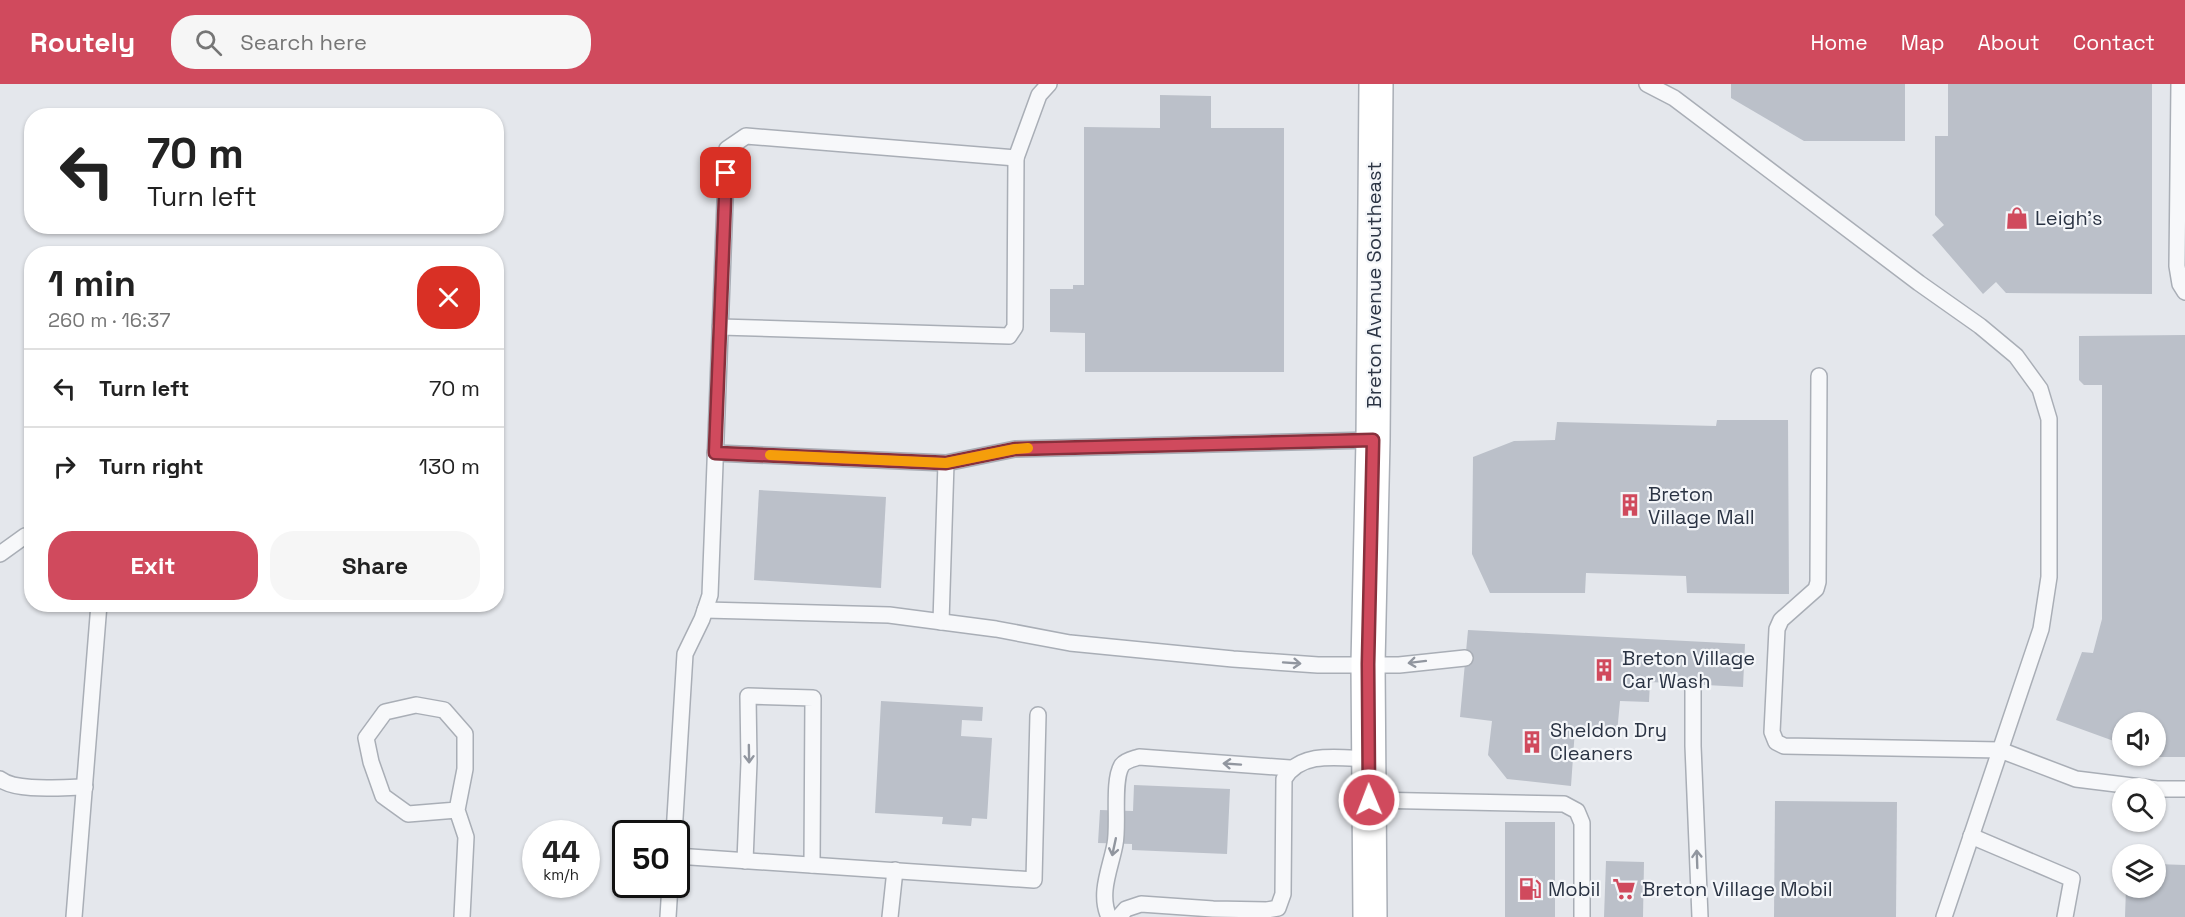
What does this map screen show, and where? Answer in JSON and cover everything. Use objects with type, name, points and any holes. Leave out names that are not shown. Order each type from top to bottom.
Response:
[{"type":"main road","name":"Breton Avenue Southeast","points":[[1370,917],[1368,664],[1373,440],[1376,84]]},
{"type":"lane","points":[[720,327],[1009,336],[1015,327],[1016,158],[1039,95],[1049,84]]},
{"type":"lane","points":[[1647,84],[1675,91],[1812,201],[1919,283],[1980,326],[2016,357],[2040,389],[2049,419],[2049,577],[2041,629],[1944,917]]},
{"type":"lane","points":[[2179,84],[2177,266],[2180,284],[2185,292]]},
{"type":"lane","points":[[675,820],[685,654],[710,595],[727,149],[746,136],[1016,158]]},
{"type":"lane","points":[[1819,376],[1818,582],[1816,589],[1781,620],[1778,629],[1772,732],[1776,742],[1784,746],[2000,750],[2076,779],[2157,789],[2185,789]]},
{"type":"lane","points":[[715,453],[946,463],[1015,449],[1373,440]]},
{"type":"lane","points":[[941,622],[946,463]]},
{"type":"lane","points":[[0,554],[24,537]]},
{"type":"lane","points":[[705,610],[889,615],[996,628],[1070,643],[1318,665],[1399,664],[1465,658]]},
{"type":"lane","points":[[74,917],[98,612]]},
{"type":"lane","points":[[1693,685],[1693,757],[1700,917]]},
{"type":"lane","points":[[745,861],[749,762],[748,696],[813,698],[812,866]]},
{"type":"lane","points":[[457,810],[408,814],[383,796],[371,762],[366,738],[385,712],[416,705],[444,710],[465,734],[465,769],[457,810],[466,837],[462,917]]},
{"type":"lane","points":[[690,857],[1034,880],[1038,715]]},
{"type":"lane","points":[[1109,917],[1106,912],[1105,895],[1108,869],[1116,844],[1119,777],[1122,766],[1129,760],[1139,757],[1290,768],[1318,758],[1369,759]]},
{"type":"lane","points":[[1119,917],[1126,909],[1141,903],[1213,909],[1267,910],[1278,908],[1283,894],[1284,779],[1290,768]]},
{"type":"lane","points":[[0,779],[6,784],[35,787],[85,787]]},
{"type":"lane","points":[[1369,800],[1564,804],[1577,811],[1582,823],[1582,917]]},
{"type":"lane","points":[[1971,836],[2072,879],[2066,917]]},
{"type":"lane","points":[[890,917],[895,870]]},
{"type":"lane","points":[[668,917],[669,898]]},
{"type":"building","points":[[1731,84],[1905,84],[1905,141],[1804,141],[1731,98]]},
{"type":"building","points":[[1948,84],[2152,84],[2152,294],[2006,293],[1996,282],[1983,294],[1932,235],[1944,225],[1935,215],[1935,136],[1948,136]]},
{"type":"building","points":[[1160,95],[1211,96],[1211,128],[1284,128],[1284,372],[1085,372],[1085,333],[1050,332],[1050,289],[1073,289],[1073,285],[1084,285],[1084,127],[1160,128]]},
{"type":"building","points":[[2185,335],[2185,757],[2166,757],[2166,712],[2112,712],[2112,740],[2056,720],[2082,652],[2093,653],[2102,619],[2102,385],[2084,385],[2079,380],[2079,336]]},
{"type":"building","name":"Breton Village Mall","points":[[1717,420],[1788,420],[1789,594],[1687,593],[1686,576],[1586,573],[1585,593],[1490,593],[1472,554],[1473,457],[1514,441],[1555,440],[1557,422],[1716,426]]},
{"type":"building","points":[[759,490],[886,497],[881,588],[754,580]]},
{"type":"building","name":"Breton Village Car Wash","points":[[1468,630],[1745,644],[1743,687],[1650,682],[1649,702],[1620,701],[1617,733],[1575,729],[1571,786],[1507,779],[1488,755],[1492,721],[1460,717]]},
{"type":"building","points":[[881,701],[983,707],[982,721],[962,720],[961,736],[992,738],[987,819],[972,818],[971,826],[942,824],[943,817],[875,813]]},
{"type":"building","points":[[1134,785],[1230,789],[1227,854],[1132,850],[1132,844],[1098,843],[1100,810],[1133,811]]},
{"type":"building","points":[[1775,801],[1897,802],[1896,917],[1774,917]]},
{"type":"building","points":[[1505,822],[1555,822],[1555,917],[1505,917]]},
{"type":"building","name":"Breton Village Mobil","points":[[1606,861],[1644,862],[1643,917],[1604,917]]},
{"type":"building","points":[[2166,864],[2185,865],[2185,917],[2125,917],[2126,898],[2166,898]]},
{"type":"slow traffic","points":[[770,455],[946,463],[1028,448]]},
{"type":"place","name":"Leigh's","points":[[2017,218]]},
{"type":"place","name":"Breton Village Mall","points":[[1630,505]]},
{"type":"place","name":"Breton Village Car Wash","points":[[1604,670]]},
{"type":"place","name":"Sheldon Dry Cleaners","points":[[1532,742]]},
{"type":"place","name":"Mobil","points":[[1530,889]]},
{"type":"place","name":"Breton Village Mobil","points":[[1624,889]]},
{"type":"route","points":[[726,173],[715,453],[946,463],[1015,449],[1373,440],[1368,664],[1369,800]]}]
